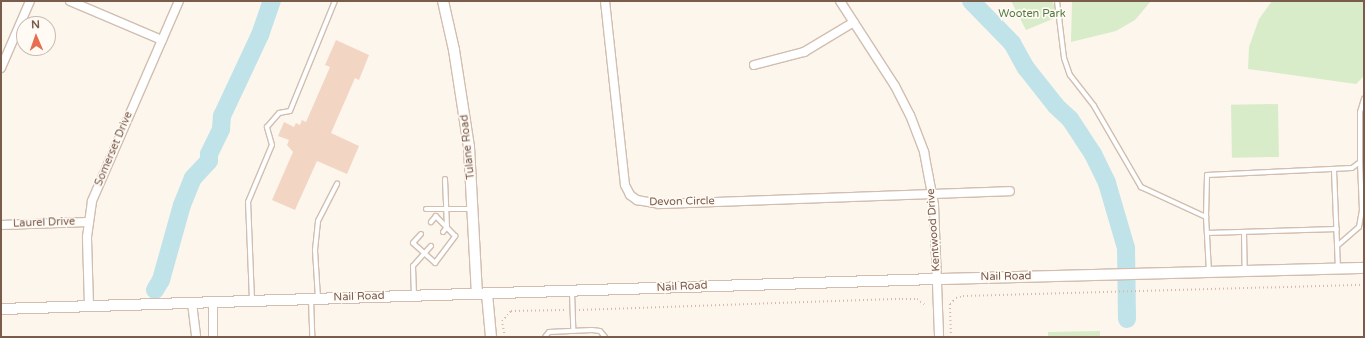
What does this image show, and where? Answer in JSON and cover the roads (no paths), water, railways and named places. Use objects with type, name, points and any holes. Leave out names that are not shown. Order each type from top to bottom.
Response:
[{"type":"street","points":[[1,68],[30,1]]},
{"type":"street","points":[[70,1],[162,40]]},
{"type":"street","name":"Somerset Drive","points":[[89,306],[88,222],[92,201],[179,1]]},
{"type":"street","name":"Tulane Road","points":[[443,1],[462,96],[482,294],[491,337]]},
{"type":"street","name":"Devon Circle","points":[[605,1],[625,185],[630,195],[637,200],[659,204],[1010,191]]},
{"type":"street","name":"Kentwood Drive","points":[[840,1],[888,74],[910,115],[924,152],[932,194],[939,337]]},
{"type":"street","points":[[754,65],[804,52],[854,22]]},
{"type":"street","name":"Laurel Drive","points":[[1,225],[88,222]]},
{"type":"street","name":"Nail Road","points":[[1,310],[314,298],[572,292],[937,279],[1364,268]]},
{"type":"street","points":[[213,302],[213,337]]},
{"type":"street","points":[[192,303],[196,337]]},
{"type":"lane","points":[[252,300],[248,202],[272,145],[267,126],[279,113],[290,111],[335,1]]},
{"type":"lane","points":[[1057,1],[1064,58],[1070,75],[1094,106],[1141,187],[1206,218]]},
{"type":"lane","points":[[1337,246],[1359,227],[1362,210],[1360,112],[1364,99]]},
{"type":"lane","points":[[1209,273],[1206,218],[1207,175],[1334,170],[1352,168],[1360,162]]},
{"type":"lane","points":[[1334,170],[1338,269]]},
{"type":"lane","points":[[443,232],[447,227],[445,179]]},
{"type":"lane","points":[[312,337],[315,250],[318,221],[337,184]]},
{"type":"lane","points":[[426,209],[474,209]]},
{"type":"lane","points":[[421,234],[413,243],[435,263],[455,236],[436,216],[432,222]]},
{"type":"lane","points":[[1207,233],[1337,229]]},
{"type":"lane","points":[[1244,232],[1245,272]]},
{"type":"lane","points":[[414,296],[413,266],[431,246]]},
{"type":"lane","points":[[572,292],[573,330]]},
{"type":"lane","points":[[545,337],[549,332],[573,330],[600,330],[605,337]]},
{"type":"waterway","points":[[155,290],[161,280],[182,205],[193,178],[209,161],[209,154],[221,129],[222,116],[260,35],[272,1]]},
{"type":"waterway","points":[[971,1],[1012,43],[1026,68],[1056,106],[1070,119],[1093,154],[1107,183],[1126,248],[1127,319]]},
{"type":"park label","name":"Wooten Park","points":[[1032,14]]}]
